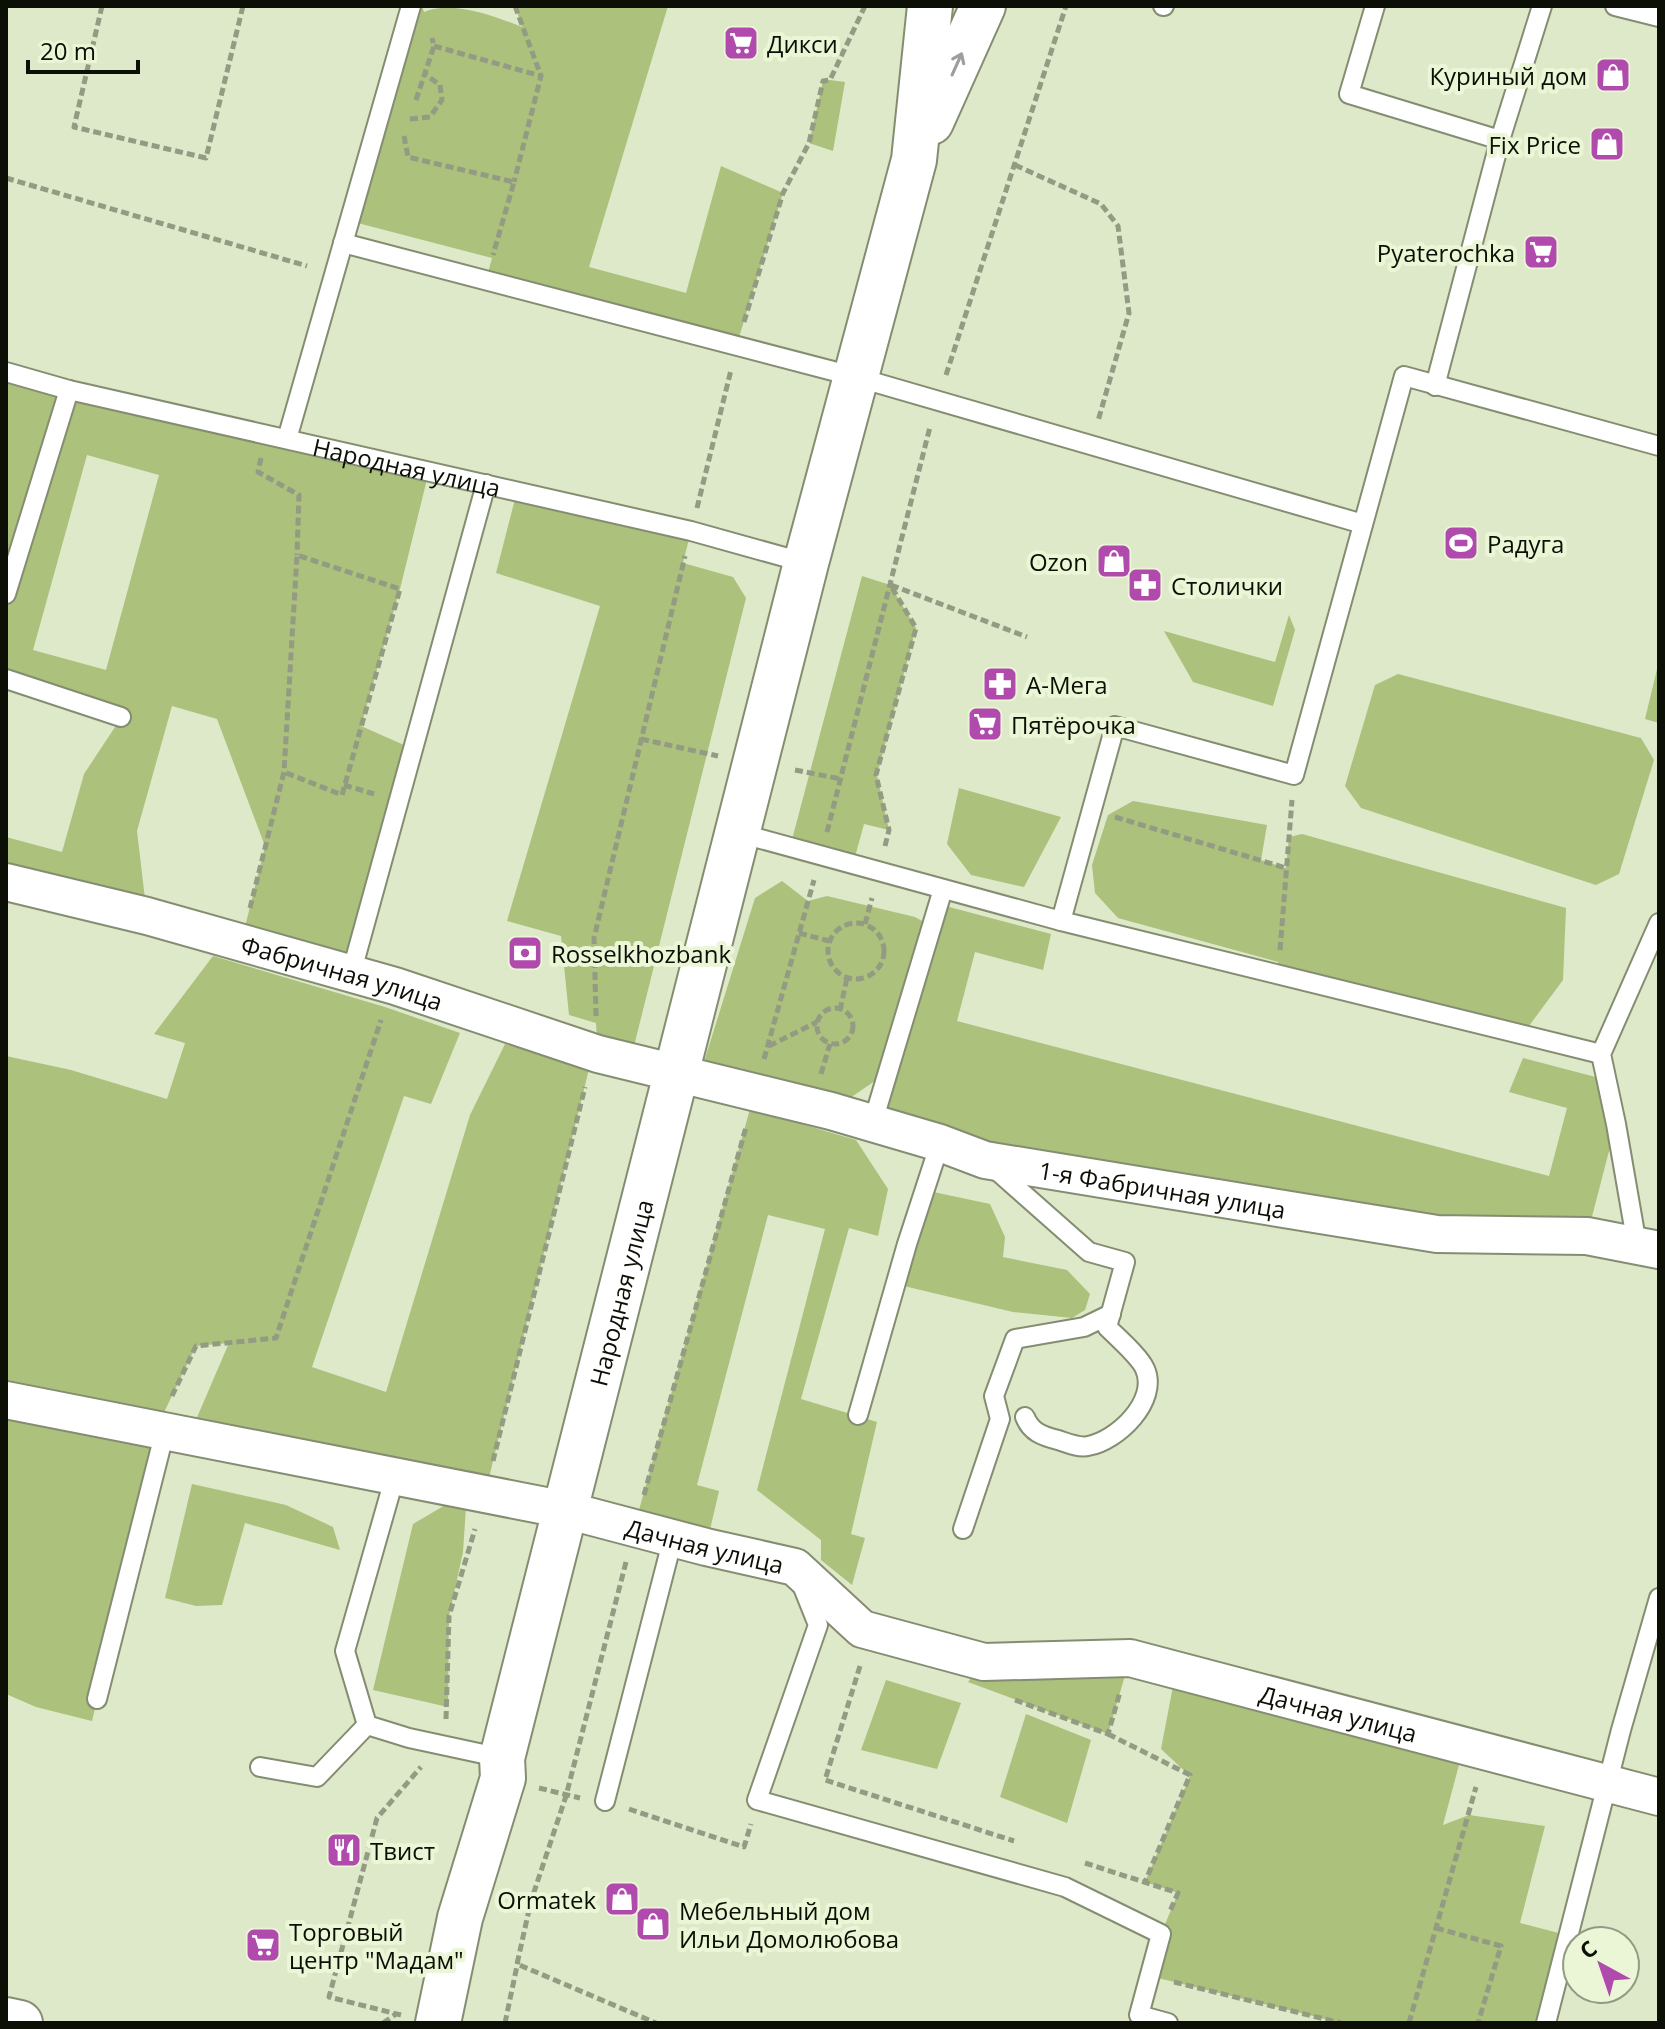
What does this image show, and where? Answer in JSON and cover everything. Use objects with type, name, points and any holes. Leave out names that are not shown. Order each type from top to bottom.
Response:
[{"type":"main road","name":"Народная улица","points":[[438,2023],[460,1918],[502,1768],[675,1073],[806,563],[914,160],[930,6]]},
{"type":"main road","name":"Народная улица","points":[[914,160],[983,6]]},
{"type":"main road","points":[[6,2020],[20,2023]]},
{"type":"street","name":"Фабричная улица","points":[[6,882],[147,916],[395,986],[598,1054],[675,1073]]},
{"type":"street","name":"1-я Фабричная улица","points":[[675,1073],[831,1111],[940,1143],[985,1160],[1437,1234],[1587,1236],[1648,1248]]},
{"type":"street","name":"Дачная улица","points":[[6,1400],[566,1510],[795,1567],[862,1629],[984,1662],[1130,1658],[1659,1797]]},
{"type":"lane","points":[[287,439],[411,6]]},
{"type":"lane","points":[[1375,6],[1349,94],[1500,140]]},
{"type":"lane","points":[[1435,386],[1500,140],[1542,6]]},
{"type":"lane","points":[[1615,6],[1659,17]]},
{"type":"lane","points":[[343,243],[737,344],[1363,524]]},
{"type":"lane","name":"Народная улица","points":[[6,372],[69,390],[691,531],[806,563]]},
{"type":"lane","points":[[1061,921],[1115,726],[1294,775],[1404,376],[1659,446]]},
{"type":"lane","points":[[6,594],[69,390]]},
{"type":"lane","points":[[351,974],[486,484]]},
{"type":"lane","points":[[6,679],[121,717]]},
{"type":"lane","points":[[739,833],[1061,921],[1601,1054]]},
{"type":"lane","points":[[872,1125],[943,889]]},
{"type":"lane","points":[[1648,1248],[1601,1054],[1659,923]]},
{"type":"lane","points":[[858,1415],[903,1256],[940,1143]]},
{"type":"lane","points":[[985,1160],[1089,1252],[1125,1262],[1107,1327],[1145,1369],[1147,1387],[1141,1407],[1130,1422],[1104,1441],[1085,1447],[1046,1437],[1030,1428],[1025,1417]]},
{"type":"lane","points":[[963,1529],[1000,1419],[994,1396],[1015,1339],[1084,1327],[1111,1314]]},
{"type":"lane","points":[[97,1699],[160,1430]]},
{"type":"lane","points":[[367,1725],[345,1651],[395,1476]]},
{"type":"lane","points":[[605,1801],[673,1538]]},
{"type":"lane","points":[[795,1567],[818,1625],[757,1800],[1065,1887],[1161,1934],[1139,2015],[1168,2023]]},
{"type":"lane","points":[[1546,2023],[1659,1598]]},
{"type":"lane","points":[[260,1767],[317,1777],[367,1725]]},
{"type":"lane","points":[[367,1725],[502,1768]]},
{"type":"path","points":[[102,6],[74,127],[206,158],[243,6]]},
{"type":"path","points":[[486,280],[541,76],[515,6]]},
{"type":"path","points":[[444,1732],[448,1707],[449,1616],[485,1494],[589,1069],[598,1054],[594,938],[691,531],[737,344],[783,193],[809,143],[823,81],[830,80],[865,6]]},
{"type":"path","points":[[505,2023],[531,1901],[566,1796],[634,1528],[821,855],[937,401],[1066,6]]},
{"type":"path","points":[[431,35],[434,46],[404,137],[408,157],[514,182]]},
{"type":"path","points":[[434,46],[541,76]]},
{"type":"path","points":[[410,119],[430,117],[442,100],[440,85],[425,74]]},
{"type":"path","points":[[1015,165],[1101,204],[1118,226],[1129,313],[1091,445]]},
{"type":"path","points":[[6,178],[307,264],[304,279]]},
{"type":"path","points":[[241,943],[284,772],[297,555],[299,495],[258,472],[267,435]]},
{"type":"path","points":[[284,772],[342,795],[400,589],[297,555]]},
{"type":"path","points":[[890,585],[1027,637]]},
{"type":"path","points":[[865,924],[889,830],[876,775],[916,628],[890,585]]},
{"type":"path","points":[[1278,975],[1294,775]]},
{"type":"path","points":[[1092,809],[1286,868]]},
{"type":"path","points":[[850,923],[865,924],[878,932],[884,943],[880,967],[859,979],[847,978],[836,971],[829,960],[830,941],[837,930],[850,923]]},
{"type":"path","points":[[799,933],[830,941]]},
{"type":"path","points":[[840,1010],[847,978]]},
{"type":"path","points":[[160,1430],[196,1346],[276,1338],[395,986]]},
{"type":"path","points":[[828,1010],[840,1010],[850,1017],[850,1035],[845,1041],[830,1044],[816,1029],[820,1015],[828,1010]]},
{"type":"path","points":[[768,1047],[819,1022]]},
{"type":"path","points":[[1108,1734],[1130,1658]]},
{"type":"path","points":[[862,1659],[825,1780],[1023,1844]]},
{"type":"path","points":[[1010,1698],[1108,1734],[1190,1775],[1145,1882]]},
{"type":"path","points":[[1409,2023],[1487,1752]]},
{"type":"path","points":[[423,1765],[377,1818],[329,1997],[438,2023]]},
{"type":"path","points":[[502,1768],[566,1796],[605,1801],[744,1847],[757,1800]]},
{"type":"path","points":[[1084,1863],[1178,1893],[1161,1934]]},
{"type":"path","points":[[1436,1928],[1501,1946],[1478,2023]]},
{"type":"path","points":[[517,1964],[656,2023]]},
{"type":"path","points":[[1150,1976],[1341,2023]]},
{"type":"path","points":[[383,2023],[396,2014]]},
{"type":"green space","points":[[411,6],[422,6],[424,12],[447,8],[473,11],[522,27],[515,6],[668,6],[589,267],[686,293],[721,166],[783,193],[737,344],[486,280],[492,258],[350,221]]},
{"type":"green space","points":[[823,81],[845,82],[833,151],[809,143]]},
{"type":"green space","points":[[6,372],[429,471],[361,726],[413,749],[351,974],[241,943],[265,846],[217,719],[172,706],[137,831],[147,916],[6,882],[6,837],[62,852],[84,774],[121,718],[6,679]],"holes":[[[87,455],[159,475],[106,670],[33,650]]]},
{"type":"green space","points":[[517,491],[691,531],[683,563],[733,577],[746,598],[630,1062],[598,1054],[596,1023],[569,1015],[561,936],[507,921],[600,606],[496,573]]},
{"type":"green space","points":[[862,576],[890,585],[916,628],[877,775],[889,830],[864,824],[853,864],[790,847]]},
{"type":"green space","points":[[1289,615],[1295,630],[1273,706],[1193,682],[1164,631],[1275,662]]},
{"type":"green space","points":[[1659,661],[1659,723],[1645,719]]},
{"type":"green space","points":[[1398,674],[1641,738],[1654,760],[1619,874],[1596,885],[1361,808],[1345,786],[1375,685]]},
{"type":"green space","points":[[959,788],[1061,817],[1024,887],[971,875],[947,844]]},
{"type":"green space","points":[[1133,801],[1267,825],[1261,860],[1286,868],[1289,837],[1302,834],[1566,908],[1563,980],[1523,1034],[1278,975],[1278,962],[1118,918],[1095,893],[1092,865],[1108,815]]},
{"type":"green space","points":[[782,881],[808,901],[827,896],[915,917],[931,926],[938,904],[1051,934],[1043,970],[975,952],[957,1021],[1549,1176],[1567,1108],[1509,1092],[1523,1058],[1607,1080],[1616,1124],[1587,1236],[1437,1234],[872,1125],[888,1072],[831,1111],[699,1078],[755,898]]},
{"type":"green space","points":[[213,956],[385,1007],[460,1033],[431,1104],[404,1096],[312,1367],[386,1392],[470,1115],[505,1044],[589,1069],[485,1494],[189,1436],[229,1343],[196,1346],[156,1429],[92,1721],[36,1707],[6,1694],[6,1056],[71,1070],[167,1099],[185,1043],[154,1034]]},
{"type":"green space","points":[[750,1109],[856,1140],[888,1189],[878,1236],[849,1228],[801,1399],[877,1422],[851,1534],[865,1538],[852,1585],[821,1560],[821,1540],[757,1490],[825,1229],[768,1215],[697,1485],[719,1491],[706,1547],[634,1528]]},
{"type":"green space","points":[[924,1190],[990,1204],[1005,1237],[1003,1257],[1067,1270],[1090,1294],[1085,1310],[1072,1318],[1013,1312],[895,1282]]},
{"type":"green space","points":[[192,1484],[286,1505],[333,1527],[340,1550],[245,1523],[222,1605],[196,1606],[165,1598]]},
{"type":"green space","points":[[447,1504],[466,1507],[463,1552],[449,1616],[448,1707],[373,1690],[413,1524]]},
{"type":"green space","points":[[1130,1658],[1108,1734],[968,1682],[984,1662]]},
{"type":"green space","points":[[886,1680],[961,1703],[937,1769],[861,1750]]},
{"type":"green space","points":[[1174,1681],[1464,1746],[1443,1825],[1469,1815],[1545,1826],[1520,1923],[1561,1934],[1561,1969],[1546,2023],[1341,2023],[1150,1976],[1161,1934],[1178,1893],[1145,1882],[1190,1776],[1161,1749]]},
{"type":"green space","points":[[1026,1714],[1091,1740],[1067,1823],[1000,1797]]},
{"type":"place","name":"Дикси","points":[[741,43]]},
{"type":"place","name":"Куриный дом","points":[[1613,75]]},
{"type":"place","name":"Fix Price","points":[[1607,144]]},
{"type":"place","name":"Pyaterochka","points":[[1541,252]]},
{"type":"place","name":"Радуга","points":[[1461,543]]},
{"type":"place","name":"Ozon","points":[[1114,561]]},
{"type":"place","name":"Столички","points":[[1145,585]]},
{"type":"place","name":"А-Мега","points":[[1000,684]]},
{"type":"place","name":"Пятёрочка","points":[[985,724]]},
{"type":"place","name":"Rosselkhozbank","points":[[525,953]]},
{"type":"place","name":"Твист","points":[[344,1850]]},
{"type":"place","name":"Ormatek","points":[[622,1899]]},
{"type":"place","name":"Мебельный дом Ильи Домолюбова","points":[[653,1924]]},
{"type":"place","name":"Торговый центр \"Мадам\"","points":[[263,1945]]}]
